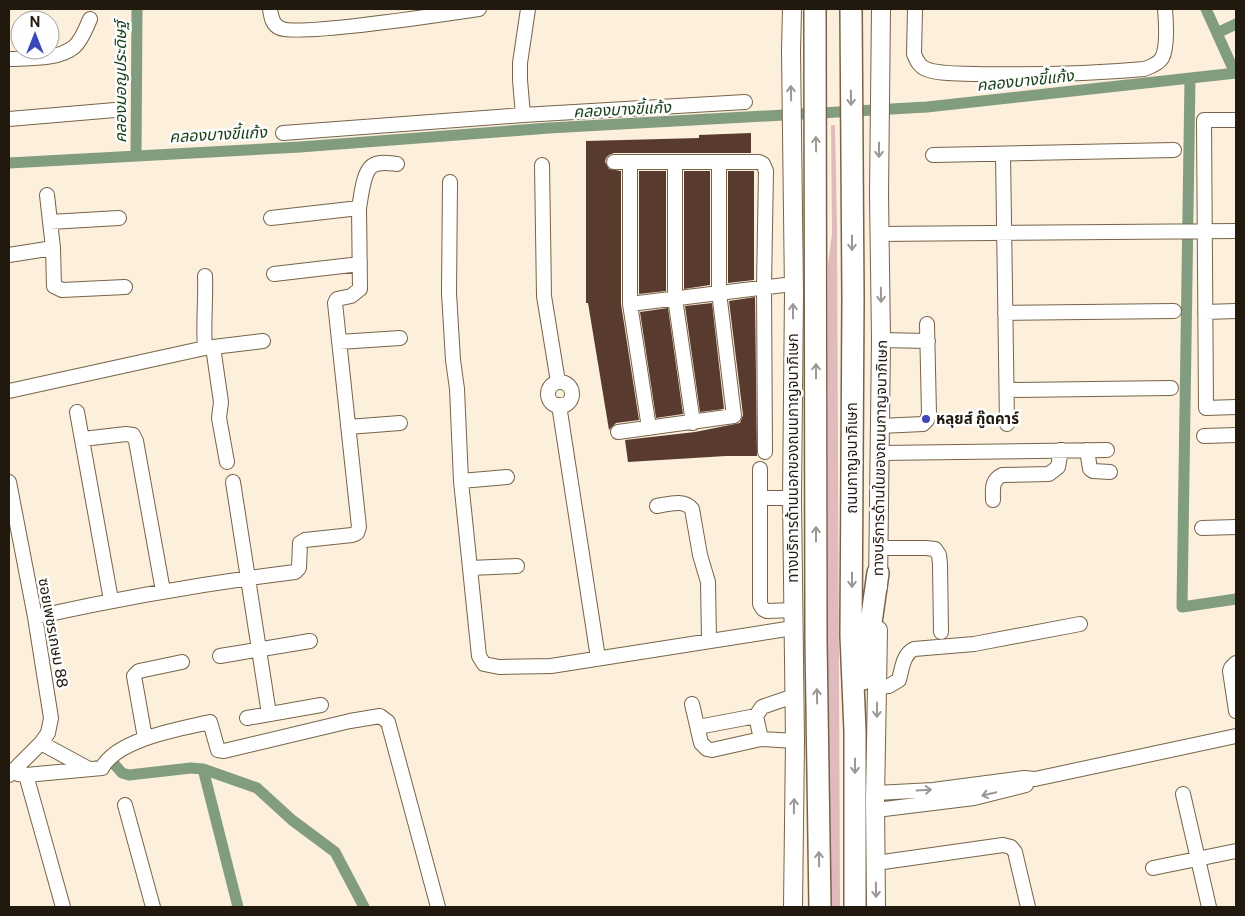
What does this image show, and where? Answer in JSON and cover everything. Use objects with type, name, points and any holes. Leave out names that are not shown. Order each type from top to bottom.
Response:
[{"type":"highway","points":[[815,9],[816,641],[820,907]]},
{"type":"highway","name":"ถนนกาญจนาภิเษก","points":[[851,9],[852,636],[855,731],[855,907]]},
{"type":"highway","points":[[855,731],[878,574]]},
{"type":"main road","name":"ทางบริการด้านนอกของถนนกาญจนาภิเษก","points":[[792,9],[792,498],[795,741],[792,907]]},
{"type":"main road","name":"ทางบริการด้านในของถนนกาญจนาภิเษก","points":[[876,907],[881,340],[879,194],[881,9]]},
{"type":"street","points":[[270,9],[274,24],[281,29],[289,30],[324,28],[479,9]]},
{"type":"street","points":[[523,115],[520,72],[528,9]]},
{"type":"street","points":[[914,9],[914,54],[917,62],[927,69],[949,73],[1086,74],[1144,69],[1161,59],[1166,41],[1165,9]]},
{"type":"street","points":[[9,59],[48,57],[62,53],[74,47],[82,38],[90,19]]},
{"type":"street","points":[[283,132],[745,102]]},
{"type":"street","points":[[9,119],[115,110]]},
{"type":"street","points":[[1236,120],[1204,120],[1200,231],[1205,312],[1206,408],[1236,407]]},
{"type":"street","points":[[933,155],[1174,150]]},
{"type":"street","points":[[1003,154],[1007,424]]},
{"type":"street","points":[[614,162],[759,162],[763,164],[766,171],[764,286],[765,452]]},
{"type":"street","points":[[630,162],[630,304],[649,428]]},
{"type":"street","points":[[675,162],[675,298],[693,423]]},
{"type":"street","points":[[618,432],[733,417],[735,414],[719,292],[719,162]]},
{"type":"street","points":[[35,617],[111,600],[295,572],[299,568],[300,543],[304,540],[352,535],[357,532],[335,303],[337,299],[351,296],[360,289],[359,208],[368,172],[372,166],[380,163],[397,164]]},
{"type":"street","points":[[542,165],[544,296],[558,382],[550,388],[548,396],[552,402],[559,405],[598,658]]},
{"type":"street","points":[[450,182],[449,292],[453,360],[457,389],[461,481],[480,656],[484,664],[499,667],[551,666],[793,628]]},
{"type":"street","points":[[47,195],[53,248],[54,286],[58,289],[125,287]]},
{"type":"street","points":[[271,218],[359,208]]},
{"type":"street","points":[[50,222],[119,218]]},
{"type":"street","points":[[880,234],[1236,231]]},
{"type":"street","points":[[9,254],[53,248]]},
{"type":"street","points":[[274,274],[360,264]]},
{"type":"street","points":[[205,276],[204,334],[221,402],[218,418],[227,462]]},
{"type":"street","points":[[630,304],[764,286],[793,284]]},
{"type":"street","points":[[1006,313],[1174,311]]},
{"type":"street","points":[[1205,312],[1236,311]]},
{"type":"street","points":[[880,426],[923,424],[928,420],[927,324]]},
{"type":"street","points":[[339,342],[400,338]]},
{"type":"street","points":[[881,340],[928,340]]},
{"type":"street","points":[[9,391],[209,348],[263,341]]},
{"type":"street","points":[[1007,390],[1172,388]]},
{"type":"street","points":[[78,412],[111,600]]},
{"type":"street","points":[[348,427],[400,423]]},
{"type":"street","points":[[83,440],[126,434],[133,435],[136,441],[163,592]]},
{"type":"street","points":[[1204,436],[1236,435]]},
{"type":"street","points":[[993,500],[994,481],[997,477],[1002,475],[1049,474],[1058,467],[1061,450]]},
{"type":"street","points":[[1087,450],[1090,469],[1093,472],[1110,472]]},
{"type":"street","points":[[880,453],[1107,450]]},
{"type":"street","points":[[760,469],[760,604],[767,611],[793,610]]},
{"type":"street","points":[[461,481],[507,477]]},
{"type":"street","points":[[233,482],[269,714]]},
{"type":"street","name":"ซอยเพชรเกษม 88","points":[[9,487],[35,617],[51,718],[48,732],[41,743],[9,774]]},
{"type":"street","points":[[760,498],[792,498]]},
{"type":"street","points":[[657,506],[680,502],[692,509],[700,554],[708,582],[709,640]]},
{"type":"street","points":[[1202,528],[1236,527]]},
{"type":"street","points":[[879,548],[926,548],[935,549],[939,554],[942,632]]},
{"type":"street","points":[[471,568],[517,566]]},
{"type":"street","points":[[877,687],[889,686],[898,680],[908,652],[914,649],[981,643],[1080,624]]},
{"type":"street","points":[[220,656],[310,641]]},
{"type":"street","points":[[145,738],[134,676],[139,671],[182,662]]},
{"type":"street","points":[[1236,663],[1230,671],[1236,711]]},
{"type":"street","points":[[761,739],[756,716],[762,706],[794,696]]},
{"type":"street","points":[[692,704],[701,743],[707,749],[761,739],[795,741]]},
{"type":"street","points":[[247,718],[322,705]]},
{"type":"street","points":[[9,774],[26,775],[102,768],[106,760],[116,752],[145,738],[210,722],[218,750],[224,751],[350,720],[380,716],[388,722],[438,907]]},
{"type":"street","points":[[698,727],[756,716]]},
{"type":"street","points":[[876,801],[933,790],[1024,778],[1035,779],[1236,736]]},
{"type":"street","points":[[41,743],[87,768]]},
{"type":"street","points":[[26,775],[63,907]]},
{"type":"street","points":[[1183,794],[1209,907]]},
{"type":"street","points":[[124,805],[153,907]]},
{"type":"street","points":[[876,863],[1002,845],[1011,847],[1015,852],[1028,907]]},
{"type":"street","points":[[1153,868],[1236,851]]},
{"type":"shaded area","points":[[831,125],[835,125],[837,225],[840,907],[828,907],[828,264],[832,234]]},
{"type":"building","points":[[751,133],[751,153],[614,153],[606,158],[605,162],[609,169],[621,171],[621,304],[639,420],[616,423],[609,430],[588,303],[586,303],[586,141],[699,138],[699,135]]},
{"type":"building","points":[[639,171],[666,171],[666,291],[639,294]]},
{"type":"building","points":[[684,171],[710,171],[710,285],[684,289]]},
{"type":"building","points":[[728,171],[754,171],[754,280],[728,283]]},
{"type":"building","points":[[755,297],[757,456],[628,462],[625,440],[695,432],[740,423],[743,415],[729,301]]},
{"type":"building","points":[[712,303],[724,409],[700,412],[685,306]]},
{"type":"building","points":[[668,308],[683,414],[656,418],[640,312]]},
{"type":"waterway","name":"คลองมอญประดิษฐ์","points":[[136,156],[137,9]]},
{"type":"waterway","points":[[1206,9],[1235,73]]},
{"type":"waterway","points":[[1217,33],[1236,24]]},
{"type":"waterway","name":"คลองบางขี้แก้ง","points":[[9,163],[300,147],[549,128],[927,107],[1236,73]]},
{"type":"waterway","points":[[1190,79],[1182,607],[1236,599]]},
{"type":"waterway","points":[[115,765],[122,773],[129,775],[191,768],[203,769],[238,907]]},
{"type":"waterway","points":[[203,769],[257,788],[292,820],[335,852],[364,907]]},
{"type":"place","name":"หลุยส์ กู๊ดคาร์","points":[[926,419]]}]
